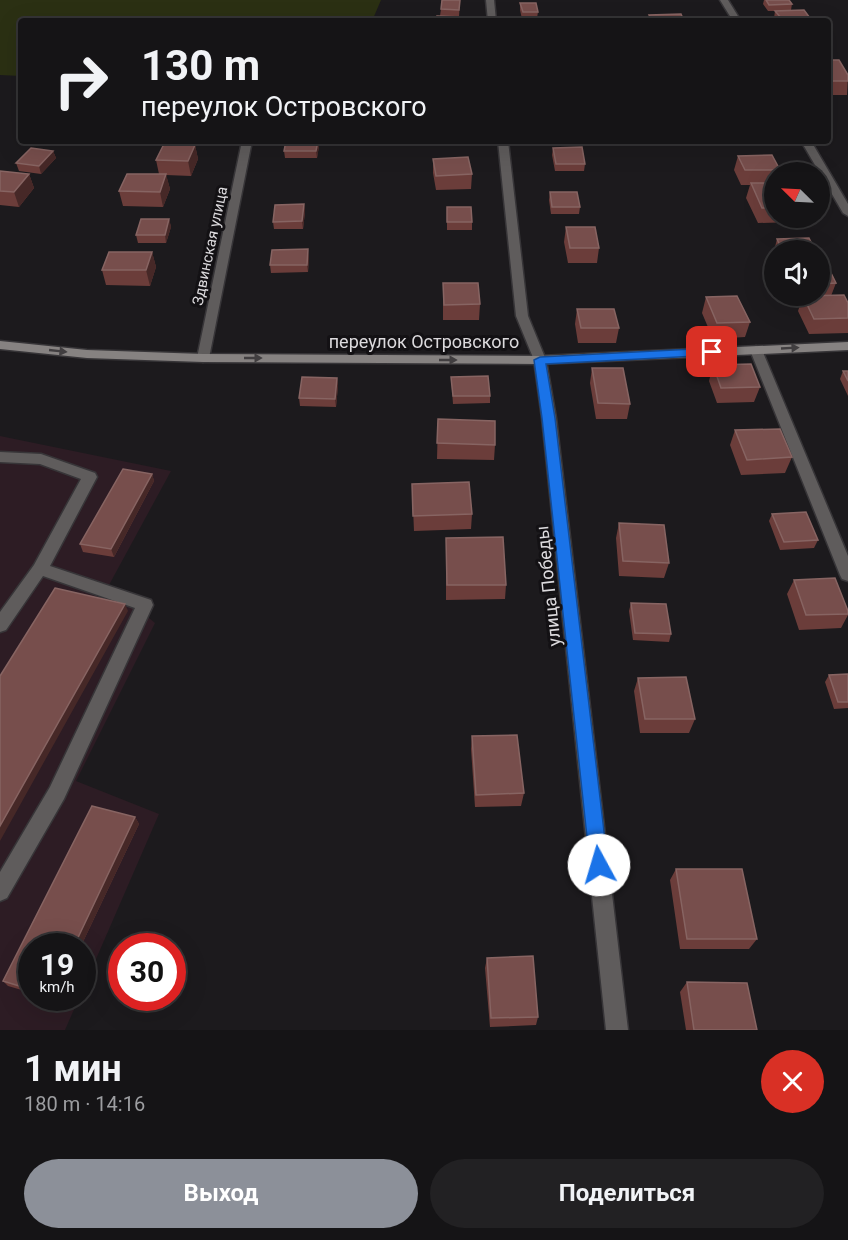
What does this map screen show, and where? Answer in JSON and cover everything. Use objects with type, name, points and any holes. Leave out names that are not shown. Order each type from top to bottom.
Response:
[{"type":"street","points":[[490,0],[492,18]]},
{"type":"street","points":[[724,0],[735,18]]},
{"type":"street","name":"Здвинская улица","points":[[202,358],[246,144]]},
{"type":"street","name":"улица Победы","points":[[502,144],[522,316],[540,360],[549,418],[617,1030]]},
{"type":"street","points":[[808,144],[848,213]]},
{"type":"street","name":"переулок Островского","points":[[0,345],[87,354],[202,358],[540,360],[848,346]]},
{"type":"street","points":[[756,350],[848,575]]},
{"type":"street","points":[[0,457],[40,459],[90,477],[40,569],[0,625]]},
{"type":"street","points":[[0,891],[57,793],[145,605],[40,569]]},
{"type":"shaded area","points":[[0,436],[171,471],[109,585],[155,623],[76,781],[159,814],[96,959],[96,933],[18,933],[18,1011],[73,1011],[65,1030],[0,1030]]},
{"type":"green space","points":[[0,0],[381,0],[373,18],[18,18],[18,76],[0,75]]},
{"type":"building","points":[[442,0],[460,0],[459,10],[441,9]]},
{"type":"building","points":[[766,0],[789,0],[792,4],[769,5]]},
{"type":"building","points":[[520,3],[536,3],[538,12],[523,12]]},
{"type":"building","points":[[804,10],[810,18],[781,18],[775,11]]},
{"type":"building","points":[[681,14],[683,18],[650,18],[649,15]]},
{"type":"building","points":[[437,16],[460,17],[460,18],[437,18]]},
{"type":"building","points":[[831,60],[839,60],[848,75],[848,81],[831,81]]},
{"type":"building","points":[[164,144],[195,145],[188,161],[156,160]]},
{"type":"building","points":[[285,144],[317,144],[316,151],[284,151]]},
{"type":"building","points":[[582,147],[585,164],[556,164],[553,148]]},
{"type":"building","points":[[31,148],[53,151],[39,166],[16,163]]},
{"type":"building","points":[[772,155],[776,162],[764,162],[764,170],[745,170],[738,156]]},
{"type":"building","points":[[468,157],[472,174],[436,176],[433,159]]},
{"type":"building","points":[[0,171],[29,174],[14,192],[0,191]]},
{"type":"building","points":[[127,174],[166,174],[160,192],[119,191]]},
{"type":"building","points":[[751,183],[764,183],[764,208]]},
{"type":"building","points":[[550,192],[577,192],[580,207],[552,207]]},
{"type":"building","points":[[304,204],[302,221],[273,222],[275,205]]},
{"type":"building","points":[[447,207],[471,207],[472,222],[447,222]]},
{"type":"building","points":[[141,219],[169,219],[165,235],[136,235]]},
{"type":"building","points":[[566,227],[595,227],[599,248],[570,248]]},
{"type":"building","points":[[809,238],[810,240],[777,240]]},
{"type":"building","points":[[308,249],[307,265],[270,265],[272,250]]},
{"type":"building","points":[[109,252],[152,252],[146,270],[102,270]]},
{"type":"building","points":[[830,271],[836,283],[830,283]]},
{"type":"building","points":[[443,283],[478,283],[480,304],[444,305]]},
{"type":"building","points":[[830,295],[844,295],[848,303],[848,318],[814,319],[808,306],[830,306]]},
{"type":"building","points":[[737,296],[750,322],[717,323],[706,297]]},
{"type":"building","points":[[577,309],[614,309],[619,328],[581,328]]},
{"type":"building","points":[[751,364],[760,387],[721,388],[713,365]]},
{"type":"building","points":[[592,368],[623,368],[630,404],[598,403]]},
{"type":"building","points":[[843,371],[848,371],[848,381]]},
{"type":"building","points":[[488,376],[490,396],[453,396],[451,377]]},
{"type":"building","points":[[302,377],[337,378],[335,399],[299,398]]},
{"type":"building","points":[[438,419],[495,421],[495,445],[437,443]]},
{"type":"building","points":[[780,429],[792,457],[747,460],[735,430]]},
{"type":"building","points":[[123,469],[152,474],[111,549],[80,544]]},
{"type":"building","points":[[469,482],[472,514],[413,516],[412,484]]},
{"type":"building","points":[[806,512],[818,540],[784,542],[772,514]]},
{"type":"building","points":[[619,523],[664,525],[669,563],[623,561]]},
{"type":"building","points":[[503,537],[506,585],[447,585],[446,538]]},
{"type":"building","points":[[835,578],[848,614],[806,615],[794,580]]},
{"type":"building","points":[[55,588],[125,604],[0,826],[0,676]]},
{"type":"building","points":[[631,603],[666,604],[671,634],[635,633]]},
{"type":"building","points":[[848,674],[848,702],[838,702],[829,675]]},
{"type":"building","points":[[686,677],[695,719],[645,719],[638,678]]},
{"type":"building","points":[[517,735],[524,793],[476,795],[472,736]]},
{"type":"building","points":[[92,806],[135,817],[80,933],[27,933]]},
{"type":"building","points":[[676,869],[742,869],[757,939],[687,939]]},
{"type":"building","points":[[18,952],[18,986],[3,981]]},
{"type":"building","points":[[533,956],[538,1017],[491,1018],[487,958]]},
{"type":"building","points":[[687,982],[747,983],[757,1030],[694,1030]]},
{"type":"route","points":[[599,865],[549,418],[540,360],[712,352]]}]
